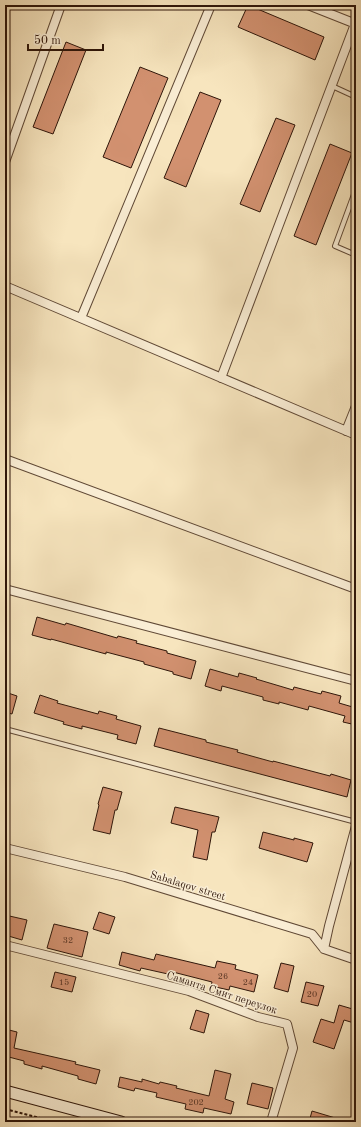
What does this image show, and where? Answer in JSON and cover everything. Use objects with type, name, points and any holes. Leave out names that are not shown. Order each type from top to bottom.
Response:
[{"type":"main road","points":[[5,1091],[121,1122]]},
{"type":"street","points":[[5,162],[61,5]]},
{"type":"street","points":[[81,318],[211,5]]},
{"type":"street","points":[[221,378],[355,24],[308,5]]},
{"type":"street","points":[[5,286],[356,435]]},
{"type":"street","points":[[346,431],[356,406]]},
{"type":"street","points":[[5,459],[356,589]]},
{"type":"street","points":[[5,589],[356,680]]},
{"type":"street","points":[[356,826],[324,949],[356,960]]},
{"type":"street","name":"Sabalaqov street","points":[[5,848],[124,877],[312,934],[324,949]]},
{"type":"street","name":"Саманта Смит переулок","points":[[5,946],[189,991],[258,1017],[287,1024],[292,1048],[271,1122]]},
{"type":"lane","points":[[331,86],[356,97]]},
{"type":"lane","points":[[356,189],[335,246],[356,254]]},
{"type":"lane","points":[[5,729],[356,822]]},
{"type":"path","points":[[5,1109],[56,1122]]},
{"type":"building","points":[[248,5],[324,37],[315,60],[238,27]]},
{"type":"building","points":[[66,42],[86,50],[53,134],[33,127]]},
{"type":"building","points":[[140,67],[168,78],[131,168],[103,157]]},
{"type":"building","points":[[200,92],[221,100],[186,187],[164,178]]},
{"type":"building","points":[[276,118],[295,125],[260,212],[240,204]]},
{"type":"building","points":[[330,144],[352,153],[316,245],[294,236]]},
{"type":"building","points":[[37,617],[65,625],[66,623],[117,638],[118,636],[137,641],[136,643],[167,651],[167,653],[196,661],[191,679],[144,664],[144,662],[32,635]]},
{"type":"building","points":[[210,669],[238,677],[239,673],[293,690],[294,687],[321,694],[322,691],[341,696],[339,703],[356,708],[356,725],[343,722],[345,716],[309,706],[308,710],[279,702],[279,704],[263,700],[263,697],[222,686],[221,691],[205,686]]},
{"type":"building","points":[[5,692],[17,696],[12,714],[5,712]]},
{"type":"building","points":[[40,695],[58,701],[57,703],[98,714],[99,711],[117,716],[116,719],[141,726],[136,744],[117,739],[118,735],[82,726],[82,729],[63,724],[64,722],[34,713]]},
{"type":"building","points":[[159,728],[206,740],[206,742],[238,750],[237,752],[273,762],[330,776],[331,774],[351,780],[347,797],[154,746]]},
{"type":"building","points":[[103,787],[122,792],[117,810],[115,810],[110,834],[93,830]]},
{"type":"building","points":[[175,807],[219,817],[215,832],[212,832],[207,860],[193,857],[198,830],[171,823]]},
{"type":"building","points":[[263,832],[313,843],[307,862],[259,848]]},
{"type":"building","points":[[99,912],[115,917],[109,934],[93,929]]},
{"type":"building","points":[[5,915],[27,920],[22,940],[5,935]]},
{"type":"building","points":[[54,924],[88,932],[82,957],[47,948]]},
{"type":"building","points":[[122,952],[154,960],[156,954],[215,968],[217,961],[236,965],[235,969],[258,975],[254,992],[230,986],[229,990],[211,986],[212,982],[169,971],[168,974],[141,968],[140,971],[119,965]]},
{"type":"building","points":[[281,963],[294,966],[288,992],[274,988]]},
{"type":"building","points":[[55,972],[76,977],[72,992],[51,987]]},
{"type":"building","points":[[306,982],[324,986],[318,1006],[301,1002]]},
{"type":"building","points":[[339,1005],[356,1010],[354,1023],[344,1020],[334,1049],[313,1042],[321,1019],[334,1023]]},
{"type":"building","points":[[196,1010],[209,1014],[204,1033],[190,1029]]},
{"type":"building","points":[[5,1029],[17,1032],[14,1048],[76,1062],[75,1064],[100,1070],[96,1084],[78,1079],[78,1076],[42,1066],[42,1069],[24,1064],[24,1061],[5,1056]]},
{"type":"building","points":[[215,1070],[231,1074],[225,1099],[234,1102],[231,1114],[204,1108],[203,1113],[185,1109],[186,1104],[156,1097],[157,1093],[135,1088],[134,1091],[118,1087],[120,1077],[142,1082],[142,1079],[159,1084],[160,1082],[177,1086],[176,1088],[209,1096]]},
{"type":"building","points":[[252,1083],[273,1088],[268,1109],[247,1104]]},
{"type":"building","points":[[312,1111],[342,1120],[342,1122],[309,1122]]}]
